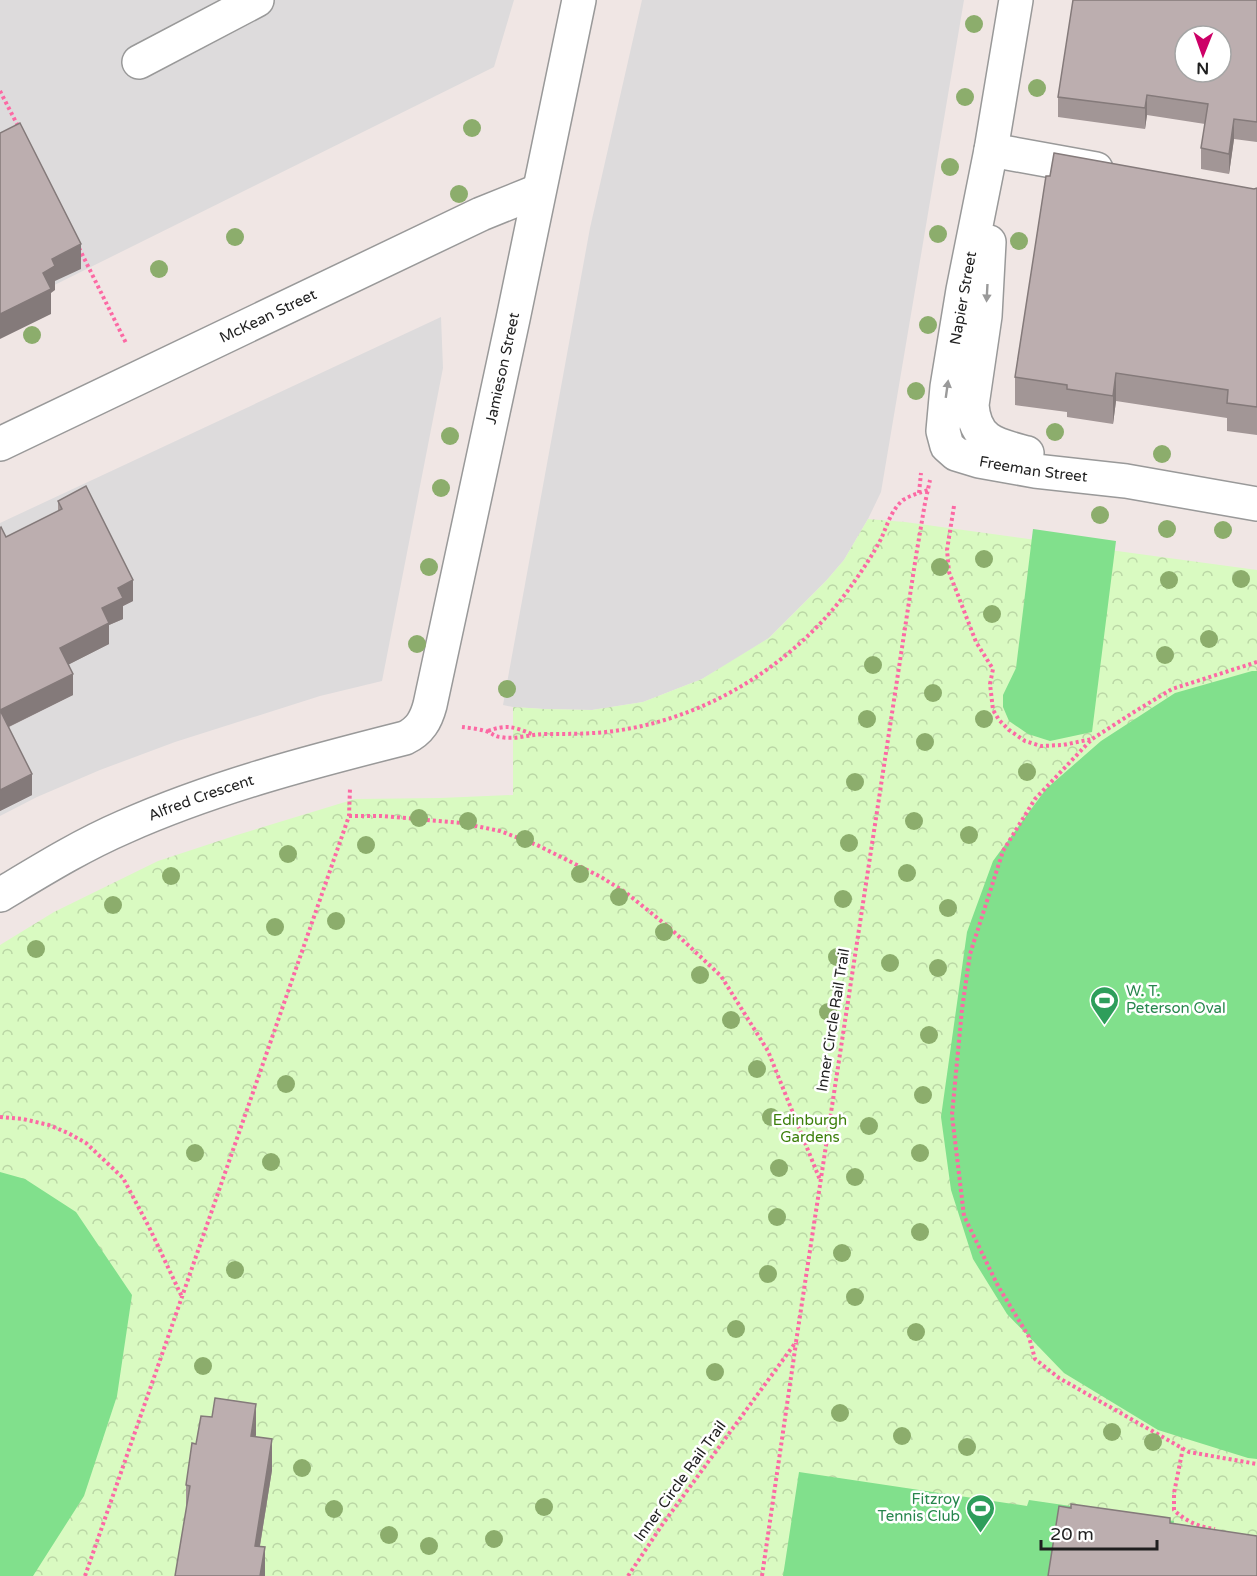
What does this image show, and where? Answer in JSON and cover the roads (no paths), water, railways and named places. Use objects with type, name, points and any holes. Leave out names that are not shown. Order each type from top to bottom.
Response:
[{"type":"street","points":[[139,62],[256,0]]},
{"type":"street","name":"Jamieson Street","points":[[415,733],[422,725],[429,705],[579,0]]},
{"type":"street","name":"Napier Street","points":[[947,446],[943,420],[949,376],[1016,0]]},
{"type":"street","points":[[991,150],[1120,173]]},
{"type":"street","name":"Napier Street","points":[[978,428],[972,405],[987,297],[991,150]]},
{"type":"street","name":"McKean Street","points":[[0,444],[481,214],[538,191]]},
{"type":"street","name":"Freeman Street","points":[[978,428],[987,439],[998,445],[1126,481]]},
{"type":"street","name":"Freeman Street","points":[[947,446],[956,454],[979,461],[1035,471],[1126,481],[1257,504]]},
{"type":"street","name":"Alfred Crescent","points":[[0,895],[92,842],[162,811],[237,784],[405,738],[415,733]]},
{"type":"place","name":"W. T. Peterson Oval","points":[[1105,1026]]},
{"type":"place","name":"Fitzroy Tennis Club","points":[[981,1534]]},
{"type":"park label","name":"Edinburgh Gardens","points":[[810,1128]]}]
